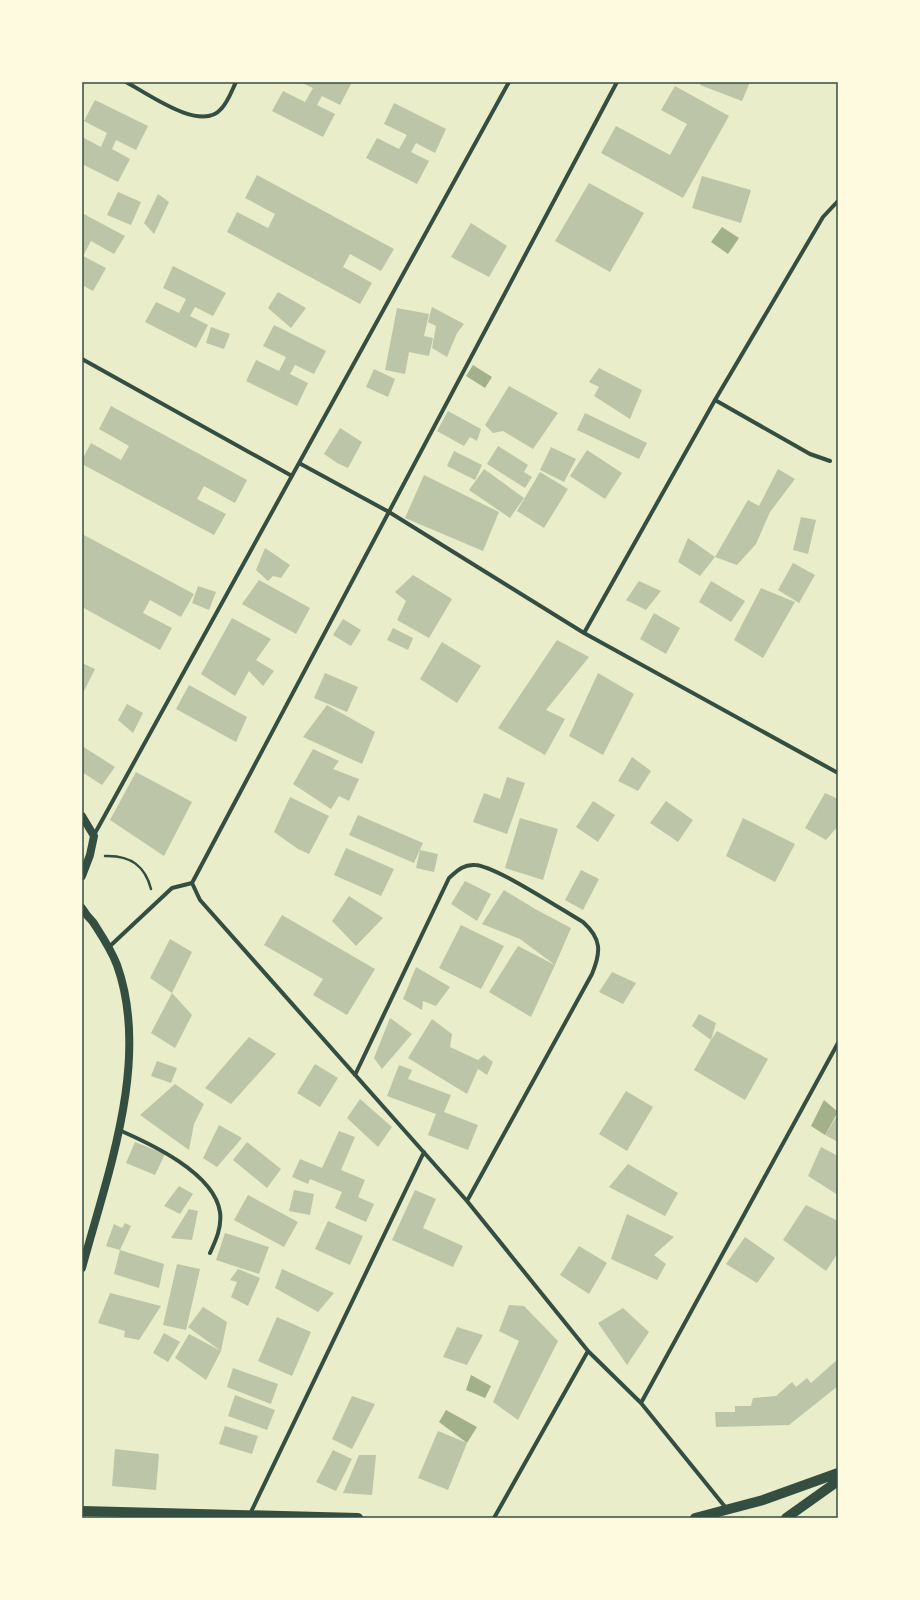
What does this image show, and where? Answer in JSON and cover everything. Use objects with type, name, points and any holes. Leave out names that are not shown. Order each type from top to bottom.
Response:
[{"type":"main road","points":[[82,816],[94,836],[90,855],[82,876]]},
{"type":"main road","points":[[82,908],[109,946],[117,965],[126,1001],[129,1040],[128,1079],[119,1130],[82,1268]]},
{"type":"main road","points":[[695,1518],[764,1500],[838,1472]]},
{"type":"main road","points":[[786,1518],[838,1481]]},
{"type":"main road","points":[[82,1511],[358,1518]]},
{"type":"street","points":[[126,82],[188,115],[200,117],[210,115],[221,110],[236,82]]},
{"type":"street","points":[[94,836],[509,82]]},
{"type":"street","points":[[109,946],[172,888],[192,883],[617,82]]},
{"type":"street","points":[[584,633],[716,400],[824,217],[838,200]]},
{"type":"street","points":[[82,359],[292,476]]},
{"type":"street","points":[[716,400],[810,454],[830,461]]},
{"type":"street","points":[[299,463],[388,512],[584,633],[838,773]]},
{"type":"street","points":[[355,1075],[449,878],[461,867],[475,865],[492,869],[583,922],[594,931],[598,944],[599,958],[592,974],[467,1201]]},
{"type":"street","points":[[192,883],[200,900],[467,1201],[588,1351],[641,1403],[728,1510]]},
{"type":"street","points":[[641,1403],[838,1042]]},
{"type":"street","points":[[119,1130],[166,1154],[188,1169],[213,1193],[220,1213],[220,1224],[217,1239],[210,1253]]},
{"type":"street","points":[[249,1516],[424,1152]]},
{"type":"street","points":[[494,1518],[588,1351]]},
{"type":"path","points":[[90,855],[123,857],[134,861],[143,869],[152,892],[145,912]]},
{"type":"shaded area","points":[[722,227],[739,238],[728,254],[711,242]]},
{"type":"shaded area","points":[[473,365],[492,377],[485,388],[466,376]]},
{"type":"shaded area","points":[[824,1100],[838,1112],[825,1135],[811,1126]]},
{"type":"shaded area","points":[[471,1375],[491,1386],[485,1398],[466,1390]]},
{"type":"shaded area","points":[[446,1410],[477,1427],[467,1443],[439,1422]]},
{"type":"building","points":[[300,82],[352,82],[340,105],[322,96],[317,105],[335,114],[323,137],[272,111],[283,91],[305,102],[313,88]]},
{"type":"building","points":[[701,82],[750,82],[742,101],[700,85]]},
{"type":"building","points":[[675,86],[729,116],[683,198],[601,153],[616,126],[670,155],[687,124],[661,110]]},
{"type":"building","points":[[95,100],[148,126],[136,150],[116,140],[112,149],[130,159],[118,182],[82,164],[82,137],[101,147],[107,133],[84,121]]},
{"type":"building","points":[[394,103],[446,129],[435,153],[416,143],[411,152],[429,161],[417,184],[366,158],[377,138],[399,149],[407,135],[384,124]]},
{"type":"building","points":[[257,175],[394,249],[381,271],[350,254],[343,267],[372,283],[360,304],[227,232],[237,212],[268,228],[275,214],[245,198]]},
{"type":"building","points":[[702,176],[751,190],[741,223],[692,208]]},
{"type":"building","points":[[589,183],[644,213],[610,272],[555,241]]},
{"type":"building","points":[[118,192],[141,202],[131,225],[107,215]]},
{"type":"building","points":[[158,194],[169,202],[154,234],[144,223]]},
{"type":"building","points":[[82,213],[125,236],[114,254],[91,241],[83,256],[106,268],[93,291],[82,285]]},
{"type":"building","points":[[471,223],[507,246],[489,277],[451,257]]},
{"type":"building","points":[[173,266],[226,293],[213,316],[195,307],[190,316],[208,325],[196,348],[145,322],[156,302],[179,313],[186,299],[163,288]]},
{"type":"building","points":[[278,292],[306,308],[291,328],[268,308]]},
{"type":"building","points":[[432,307],[464,324],[457,333],[447,357],[432,348],[436,326],[428,322]]},
{"type":"building","points":[[397,308],[429,314],[424,336],[433,338],[429,356],[409,352],[405,374],[385,370]]},
{"type":"building","points":[[274,325],[326,351],[314,374],[295,365],[290,374],[308,383],[297,406],[246,381],[256,360],[279,371],[286,357],[263,346]]},
{"type":"building","points":[[211,327],[230,334],[224,349],[206,343]]},
{"type":"building","points":[[599,368],[642,390],[630,419],[594,396],[599,387],[589,382]]},
{"type":"building","points":[[374,369],[395,379],[388,397],[366,387]]},
{"type":"building","points":[[509,386],[558,413],[533,449],[503,431],[493,433],[485,425]]},
{"type":"building","points":[[111,406],[247,480],[235,503],[204,486],[197,499],[226,514],[214,535],[82,464],[82,460],[91,443],[121,460],[129,446],[99,429]]},
{"type":"building","points":[[448,411],[481,429],[477,441],[470,437],[464,446],[437,431]]},
{"type":"building","points":[[585,413],[647,443],[639,459],[577,430]]},
{"type":"building","points":[[340,428],[362,442],[348,468],[337,463],[324,454]]},
{"type":"building","points":[[498,446],[528,465],[524,472],[532,477],[525,488],[487,464]]},
{"type":"building","points":[[551,447],[576,459],[564,482],[540,470]]},
{"type":"building","points":[[587,450],[622,473],[605,499],[570,476]]},
{"type":"building","points":[[454,451],[482,465],[475,480],[447,466]]},
{"type":"building","points":[[484,469],[524,498],[510,518],[469,490]]},
{"type":"building","points":[[778,469],[795,479],[770,512],[756,544],[737,565],[715,557],[748,500],[759,506]]},
{"type":"building","points":[[540,472],[568,489],[544,528],[517,511]]},
{"type":"building","points":[[424,475],[499,512],[483,551],[405,518]]},
{"type":"building","points":[[801,517],[816,520],[808,554],[793,550]]},
{"type":"building","points":[[82,534],[194,594],[181,617],[150,600],[143,613],[172,628],[160,650],[82,607]]},
{"type":"building","points":[[688,538],[715,557],[700,576],[678,562]]},
{"type":"building","points":[[265,548],[290,565],[281,578],[273,576],[268,581],[256,570]]},
{"type":"building","points":[[793,563],[815,575],[799,603],[778,590]]},
{"type":"building","points":[[413,575],[452,599],[429,638],[397,620],[406,601],[395,592]]},
{"type":"building","points":[[259,580],[310,608],[296,634],[242,604]]},
{"type":"building","points":[[639,581],[661,591],[646,610],[626,600]]},
{"type":"building","points":[[711,581],[745,601],[731,622],[699,602]]},
{"type":"building","points":[[198,586],[216,592],[209,610],[192,603]]},
{"type":"building","points":[[761,588],[795,602],[763,658],[734,640]]},
{"type":"building","points":[[654,613],[680,628],[666,654],[640,639]]},
{"type":"building","points":[[232,618],[271,639],[256,660],[274,671],[263,686],[249,671],[235,696],[201,674]]},
{"type":"building","points":[[343,619],[361,630],[351,646],[333,635]]},
{"type":"building","points":[[393,628],[413,638],[408,650],[387,640]]},
{"type":"building","points":[[557,640],[589,657],[546,710],[565,719],[545,755],[498,728]]},
{"type":"building","points":[[442,642],[481,666],[457,703],[420,679]]},
{"type":"building","points":[[82,663],[95,669],[82,695]]},
{"type":"building","points":[[325,673],[358,687],[347,712],[314,698]]},
{"type":"building","points":[[598,673],[634,694],[603,755],[569,736]]},
{"type":"building","points":[[189,685],[247,717],[236,742],[176,709]]},
{"type":"building","points":[[127,704],[143,713],[133,733],[118,720]]},
{"type":"building","points":[[327,705],[375,732],[362,764],[303,737]]},
{"type":"building","points":[[82,746],[115,767],[102,785],[82,772]]},
{"type":"building","points":[[313,749],[339,761],[333,769],[359,779],[349,801],[339,796],[331,809],[293,784]]},
{"type":"building","points":[[632,757],[651,771],[638,791],[618,781]]},
{"type":"building","points":[[136,772],[192,802],[164,856],[110,820]]},
{"type":"building","points":[[507,777],[525,783],[507,834],[473,822],[484,793],[500,799]]},
{"type":"building","points":[[825,793],[838,799],[838,826],[826,840],[805,828]]},
{"type":"building","points":[[290,797],[329,816],[309,854],[298,849],[274,832]]},
{"type":"building","points":[[593,801],[615,815],[598,842],[576,827]]},
{"type":"building","points":[[666,801],[693,820],[678,842],[650,823]]},
{"type":"building","points":[[358,815],[423,843],[414,863],[349,835]]},
{"type":"building","points":[[520,818],[558,829],[543,880],[505,868]]},
{"type":"building","points":[[743,818],[795,844],[775,882],[726,856]]},
{"type":"building","points":[[346,848],[394,869],[381,896],[334,875]]},
{"type":"building","points":[[420,850],[438,854],[434,872],[416,868]]},
{"type":"building","points":[[581,870],[599,879],[583,910],[565,900]]},
{"type":"building","points":[[465,881],[491,894],[477,921],[451,904]]},
{"type":"building","points":[[504,890],[571,928],[555,965],[520,939],[482,924]]},
{"type":"building","points":[[349,896],[383,918],[356,946],[332,921]]},
{"type":"building","points":[[282,915],[375,969],[347,1015],[313,995],[323,979],[264,945]]},
{"type":"building","points":[[461,925],[504,946],[481,989],[439,968]]},
{"type":"building","points":[[170,939],[192,952],[172,993],[150,978]]},
{"type":"building","points":[[518,946],[555,965],[531,1017],[489,992]]},
{"type":"building","points":[[416,967],[450,987],[436,1006],[423,1001],[422,1010],[403,999]]},
{"type":"building","points":[[612,972],[636,983],[623,1004],[599,992]]},
{"type":"building","points":[[172,993],[192,1015],[175,1048],[151,1033]]},
{"type":"building","points":[[699,1014],[716,1023],[711,1040],[692,1026]]},
{"type":"building","points":[[390,1018],[412,1034],[382,1069],[374,1058]]},
{"type":"building","points":[[432,1019],[452,1034],[450,1047],[478,1060],[484,1055],[493,1062],[487,1075],[478,1069],[467,1094],[408,1058]]},
{"type":"building","points":[[717,1031],[768,1059],[745,1100],[694,1070]]},
{"type":"building","points":[[249,1037],[276,1054],[231,1104],[205,1088]]},
{"type":"building","points":[[157,1061],[177,1068],[171,1083],[151,1076]]},
{"type":"building","points":[[315,1064],[338,1078],[320,1107],[297,1093]]},
{"type":"building","points":[[399,1065],[412,1070],[408,1079],[451,1095],[444,1112],[478,1125],[468,1150],[428,1135],[436,1114],[387,1096]]},
{"type":"building","points":[[175,1084],[204,1104],[194,1124],[189,1150],[140,1115]]},
{"type":"building","points":[[626,1091],[653,1107],[627,1151],[599,1134]]},
{"type":"building","points":[[360,1099],[392,1127],[378,1147],[347,1118]]},
{"type":"building","points":[[838,1114],[838,1142],[825,1135]]},
{"type":"building","points":[[219,1125],[242,1138],[217,1167],[203,1158]]},
{"type":"building","points":[[339,1131],[355,1137],[341,1170],[365,1180],[358,1197],[374,1204],[366,1222],[335,1208],[342,1192],[310,1179],[308,1184],[292,1177],[300,1159],[322,1168]]},
{"type":"building","points":[[135,1142],[165,1154],[155,1175],[126,1163]]},
{"type":"building","points":[[247,1142],[281,1169],[267,1188],[233,1160]]},
{"type":"building","points":[[821,1147],[838,1156],[838,1195],[808,1176]]},
{"type":"building","points":[[628,1164],[678,1193],[665,1216],[609,1187]]},
{"type":"building","points":[[179,1186],[193,1194],[180,1214],[164,1206]]},
{"type":"building","points":[[294,1190],[314,1194],[310,1215],[289,1211]]},
{"type":"building","points":[[415,1190],[436,1199],[423,1228],[463,1246],[453,1267],[392,1240]]},
{"type":"building","points":[[248,1195],[298,1222],[284,1247],[234,1220]]},
{"type":"building","points":[[806,1205],[838,1221],[838,1253],[826,1271],[783,1240]]},
{"type":"building","points":[[189,1209],[198,1211],[192,1240],[171,1238]]},
{"type":"building","points":[[627,1214],[674,1237],[654,1255],[666,1264],[657,1280],[611,1259]]},
{"type":"building","points":[[328,1221],[363,1236],[350,1265],[315,1249]]},
{"type":"building","points":[[125,1223],[131,1226],[120,1250],[106,1246],[114,1224],[122,1228]]},
{"type":"building","points":[[225,1233],[269,1247],[259,1274],[216,1260]]},
{"type":"building","points":[[745,1237],[775,1258],[757,1283],[726,1264]]},
{"type":"building","points":[[579,1246],[607,1263],[589,1294],[560,1275]]},
{"type":"building","points":[[120,1250],[164,1264],[159,1288],[114,1274]]},
{"type":"building","points":[[177,1264],[200,1269],[186,1330],[163,1325]]},
{"type":"building","points":[[238,1269],[260,1278],[248,1306],[231,1297],[237,1282],[230,1280]]},
{"type":"building","points":[[282,1269],[334,1293],[318,1312],[275,1288]]},
{"type":"building","points":[[110,1293],[161,1306],[139,1340],[124,1337],[125,1331],[98,1323]]},
{"type":"building","points":[[509,1305],[524,1306],[558,1341],[518,1420],[493,1402],[519,1341],[499,1331]]},
{"type":"building","points":[[203,1307],[227,1322],[221,1351],[188,1327]]},
{"type":"building","points":[[623,1308],[649,1332],[627,1365],[598,1323]]},
{"type":"building","points":[[277,1317],[311,1332],[292,1376],[258,1361]]},
{"type":"building","points":[[457,1327],[483,1335],[467,1365],[443,1357]]},
{"type":"building","points":[[164,1333],[180,1342],[168,1362],[153,1353]]},
{"type":"building","points":[[189,1334],[221,1351],[206,1380],[175,1358]]},
{"type":"building","points":[[838,1359],[838,1386],[789,1425],[716,1427],[715,1412],[735,1412],[735,1406],[751,1406],[753,1398],[776,1396],[792,1382],[796,1387],[807,1378],[811,1383]]},
{"type":"building","points":[[233,1368],[278,1384],[271,1404],[227,1387]]},
{"type":"building","points":[[235,1395],[275,1410],[267,1430],[228,1416]]},
{"type":"building","points":[[352,1396],[375,1404],[352,1449],[332,1439]]},
{"type":"building","points":[[225,1426],[258,1436],[252,1454],[219,1444]]},
{"type":"building","points":[[438,1431],[467,1443],[448,1490],[418,1478]]},
{"type":"building","points":[[115,1449],[159,1454],[156,1490],[112,1486]]},
{"type":"building","points":[[333,1450],[352,1459],[336,1491],[316,1482]]},
{"type":"building","points":[[359,1455],[376,1455],[372,1495],[343,1493]]}]
